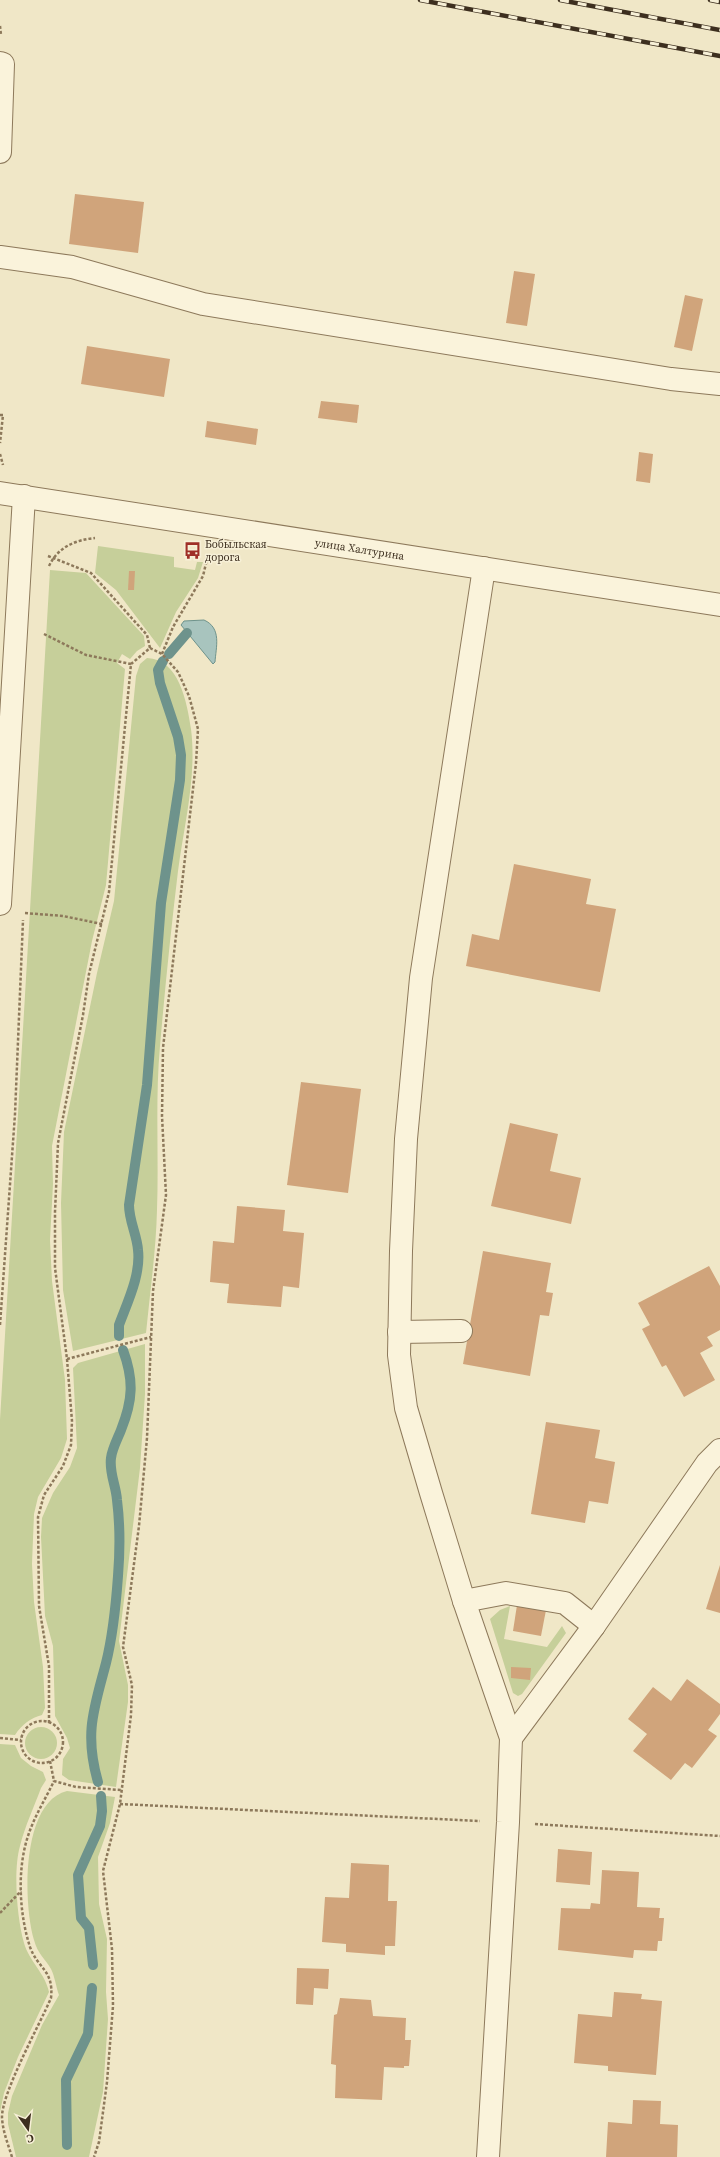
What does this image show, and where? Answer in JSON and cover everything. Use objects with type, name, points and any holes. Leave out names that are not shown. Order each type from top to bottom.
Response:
[{"type":"street","points":[[0,63],[3,64],[0,152]]},
{"type":"street","points":[[0,257],[72,267],[203,304],[671,379],[720,384]]},
{"type":"street","name":"улица Халтурина","points":[[0,493],[720,605]]},
{"type":"street","points":[[0,896],[24,496]]},
{"type":"street","points":[[484,568],[421,978],[406,1139],[398,1355],[406,1408],[464,1601],[511,1738],[508,1822],[488,2157]]},
{"type":"street","points":[[399,1332],[461,1331]]},
{"type":"street","points":[[511,1738],[594,1626],[708,1463],[720,1450]]},
{"type":"street","points":[[464,1601],[506,1593],[565,1603],[594,1626]]},
{"type":"path","points":[[0,415],[4,415],[0,443]]},
{"type":"path","points":[[162,654],[172,626],[203,576],[208,555]]},
{"type":"path","points":[[53,557],[91,573],[147,635],[150,648]]},
{"type":"path","points":[[41,632],[86,656],[131,664]]},
{"type":"path","points":[[94,2157],[100,2142],[107,2082],[113,2006],[112,1948],[103,1871],[120,1804],[131,1715],[132,1685],[123,1647],[139,1526],[147,1438],[153,1291],[166,1195],[162,1116],[163,1048],[196,763],[198,729],[189,696],[178,672],[162,654],[150,648]]},
{"type":"path","points":[[50,1722],[37,1722],[31,1724],[26,1728],[21,1740],[24,1753],[36,1762],[50,1761],[60,1752],[62,1745],[60,1732],[50,1722],[49,1666],[39,1606],[38,1517],[44,1495],[63,1466],[71,1445],[72,1421],[67,1359],[55,1268],[55,1212],[58,1143],[83,1015],[89,974],[109,892],[131,664],[150,648]]},
{"type":"path","points":[[24,912],[63,916],[102,924]]},
{"type":"path","points":[[67,1359],[151,1337]]},
{"type":"path","points":[[0,1738],[21,1740]]},
{"type":"path","points":[[12,2157],[4,2132],[2,2116],[16,2072],[51,1998],[52,1986],[49,1976],[31,1949],[27,1936],[21,1891],[24,1851],[28,1835],[54,1781],[50,1761]]},
{"type":"path","points":[[54,1781],[76,1787],[121,1790]]},
{"type":"path","points":[[120,1804],[508,1822],[720,1836]]},
{"type":"path","points":[[0,1913],[21,1891]]},
{"type":"green space","points":[[98,546],[174,557],[174,567],[195,570],[197,562],[203,562],[198,578],[176,612],[160,648],[116,590],[95,573]]},
{"type":"green space","points":[[50,570],[86,573],[144,636],[145,646],[137,651],[130,659],[122,654],[117,663],[125,669],[106,885],[92,941],[52,1146],[53,1184],[50,1240],[52,1281],[65,1380],[67,1439],[61,1458],[38,1497],[34,1514],[32,1564],[34,1602],[43,1667],[45,1708],[42,1715],[27,1722],[15,1735],[0,1734],[0,1420]]},
{"type":"green space","points":[[147,658],[158,660],[167,666],[180,684],[187,707],[191,729],[192,747],[191,782],[175,893],[160,1046],[158,1087],[157,1210],[153,1272],[146,1333],[73,1351],[63,1290],[61,1203],[64,1132],[97,973],[114,901],[136,676],[140,664]]},
{"type":"green space","points":[[145,1344],[145,1394],[140,1468],[119,1641],[128,1685],[128,1702],[116,1787],[69,1780],[62,1775],[63,1759],[70,1748],[67,1738],[55,1716],[53,1646],[45,1616],[41,1537],[42,1518],[53,1493],[70,1467],[77,1448],[73,1368],[78,1363]]},
{"type":"green space","points":[[510,1606],[504,1639],[547,1647],[562,1626],[566,1633],[522,1694],[518,1696],[513,1693],[490,1619],[500,1610]]},
{"type":"green space","points":[[38,1727],[44,1727],[54,1734],[57,1743],[56,1749],[50,1756],[44,1759],[38,1759],[28,1752],[25,1746],[25,1740],[32,1730]]},
{"type":"green space","points":[[0,1744],[15,1745],[21,1758],[31,1766],[43,1772],[46,1780],[41,1788],[22,1839],[18,1856],[16,1881],[19,1921],[24,1943],[29,1956],[44,1979],[49,1992],[18,2057],[4,2093],[0,2112]]},
{"type":"green space","points":[[67,1791],[115,1797],[110,1823],[98,1857],[99,1904],[107,1939],[106,1992],[108,2019],[103,2092],[89,2157],[16,2157],[8,2124],[8,2113],[12,2096],[42,2025],[59,1995],[54,1975],[36,1945],[30,1924],[27,1880],[29,1856],[33,1833],[41,1814],[52,1799]]},
{"type":"water","points":[[204,620],[210,623],[216,633],[215,662],[213,664],[181,625],[184,621]]},
{"type":"building","points":[[75,194],[144,202],[138,253],[69,244]]},
{"type":"building","points":[[514,271],[535,274],[527,326],[506,323]]},
{"type":"building","points":[[685,295],[703,299],[692,351],[674,347]]},
{"type":"building","points":[[87,346],[170,359],[164,397],[81,384]]},
{"type":"building","points":[[321,401],[359,405],[357,423],[318,418]]},
{"type":"building","points":[[207,421],[258,429],[256,445],[205,437]]},
{"type":"building","points":[[639,452],[653,454],[650,483],[636,481]]},
{"type":"building","points":[[129,571],[135,571],[134,590],[128,590]]},
{"type":"building","points":[[514,864],[591,879],[586,904],[616,909],[600,992],[466,966],[472,934],[499,940]]},
{"type":"building","points":[[301,1082],[361,1089],[348,1193],[287,1185]]},
{"type":"building","points":[[510,1123],[558,1134],[550,1171],[581,1178],[571,1224],[491,1206]]},
{"type":"building","points":[[237,1206],[285,1210],[283,1231],[304,1233],[299,1288],[283,1286],[281,1307],[227,1303],[229,1284],[210,1282],[213,1241],[234,1243]]},
{"type":"building","points":[[483,1251],[551,1263],[546,1292],[553,1293],[549,1316],[540,1315],[530,1376],[463,1364]]},
{"type":"building","points":[[709,1266],[720,1286],[720,1330],[707,1337],[713,1346],[700,1353],[715,1380],[684,1397],[666,1365],[662,1367],[642,1329],[650,1325],[638,1303]]},
{"type":"building","points":[[546,1422],[600,1430],[595,1458],[615,1462],[608,1504],[589,1501],[585,1523],[531,1514]]},
{"type":"building","points":[[720,1565],[720,1613],[706,1609]]},
{"type":"building","points":[[517,1605],[546,1610],[541,1636],[513,1631]]},
{"type":"building","points":[[511,1667],[531,1668],[530,1680],[511,1678]]},
{"type":"building","points":[[687,1679],[720,1704],[720,1714],[708,1730],[717,1736],[692,1768],[685,1763],[671,1780],[633,1751],[647,1734],[628,1719],[653,1687],[671,1701]]},
{"type":"building","points":[[558,1849],[592,1852],[590,1885],[556,1882]]},
{"type":"building","points":[[351,1863],[389,1865],[388,1901],[397,1901],[395,1946],[385,1946],[385,1955],[346,1952],[346,1944],[322,1942],[325,1897],[349,1898]]},
{"type":"building","points":[[602,1870],[639,1872],[637,1907],[660,1908],[659,1918],[664,1918],[662,1941],[658,1941],[657,1951],[634,1950],[633,1958],[558,1950],[561,1908],[590,1909],[591,1903],[600,1904]]},
{"type":"building","points":[[297,1968],[329,1969],[328,1989],[314,1988],[313,2005],[296,2004]]},
{"type":"building","points":[[614,1992],[642,1994],[641,1999],[662,2001],[656,2075],[608,2071],[608,2066],[574,2063],[578,2014],[612,2017]]},
{"type":"building","points":[[340,1998],[371,2000],[373,2016],[406,2018],[405,2040],[411,2040],[409,2066],[404,2066],[404,2068],[384,2067],[382,2100],[335,2098],[336,2065],[331,2064],[334,2015],[337,2014]]},
{"type":"building","points":[[633,2100],[661,2101],[660,2124],[678,2125],[677,2157],[606,2157],[608,2122],[632,2124]]},
{"type":"waterway","points":[[169,654],[187,633]]},
{"type":"waterway","points":[[119,1336],[119,1325],[133,1289],[137,1269],[137,1244],[130,1217],[129,1205],[147,1085],[161,903],[180,780],[181,755],[178,737],[160,683],[158,670],[163,661]]},
{"type":"waterway","points":[[98,1782],[92,1749],[92,1721],[112,1631],[119,1557],[118,1509],[111,1469],[111,1458],[128,1409],[131,1390],[129,1371],[123,1350]]},
{"type":"waterway","points":[[93,1965],[89,1928],[81,1918],[78,1875],[100,1826],[102,1811],[101,1796]]},
{"type":"waterway","points":[[67,2145],[66,2080],[88,2034],[92,1988]]},
{"type":"railway","points":[[420,0],[720,56]]},
{"type":"railway","points":[[560,0],[720,30]]},
{"type":"railway","points":[[710,0],[720,2]]},
{"type":"place","name":"Бобыльская дорога","points":[[192,550]]}]
